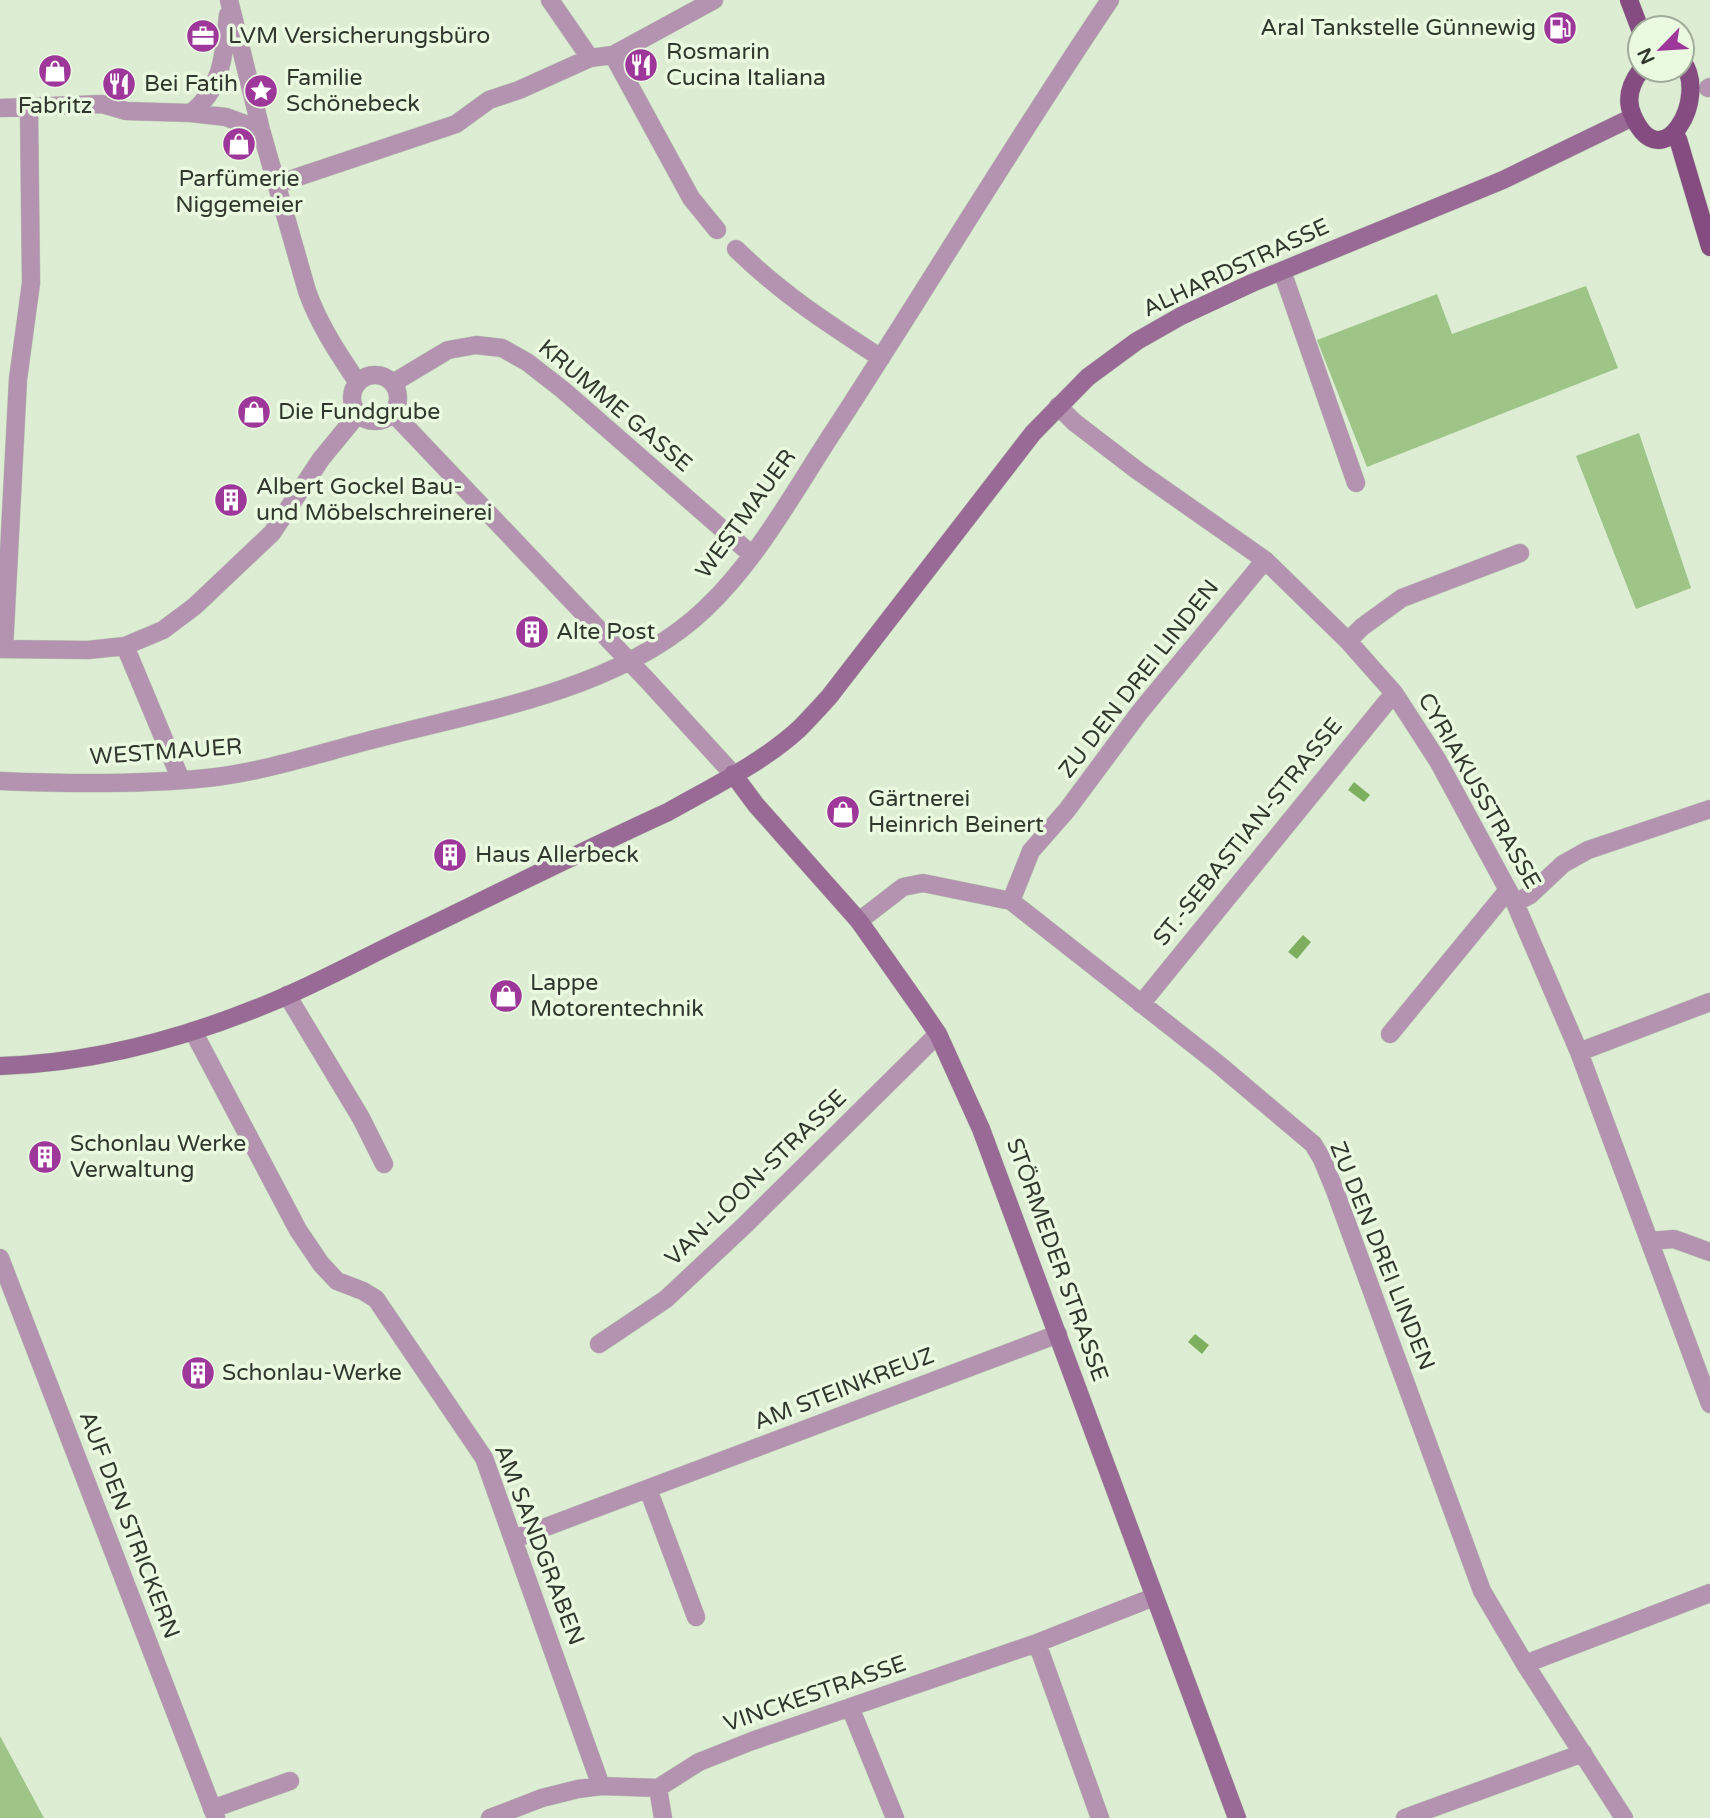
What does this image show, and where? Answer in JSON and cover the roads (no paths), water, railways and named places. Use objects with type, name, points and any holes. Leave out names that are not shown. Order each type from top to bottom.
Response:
[{"type":"main road","points":[[1696,70],[1702,76],[1709,92]]},
{"type":"main road","points":[[1632,84],[1629,105],[1633,117],[1641,128],[1652,136],[1678,139],[1690,134],[1700,125]]},
{"type":"main road","name":"ALHARDSTRASSE","points":[[0,1066],[40,1064],[92,1056],[194,1031],[287,995],[668,812],[763,756],[797,730],[829,697],[1033,433],[1088,377],[1137,341],[1181,316],[1282,271],[1503,180],[1633,117]]},
{"type":"main road","points":[[1678,139],[1710,247]]},
{"type":"main road","name":"STÖRMEDER STRASSE","points":[[733,774],[756,805],[859,921],[938,1034],[981,1129],[1237,1818]]},
{"type":"street","points":[[550,0],[590,58]]},
{"type":"street","points":[[277,184],[456,124],[489,100],[519,90],[590,58],[613,55],[714,0]]},
{"type":"street","name":"WESTMAUER","points":[[0,781],[122,784],[210,778],[261,768],[554,692],[629,663],[650,651],[704,611],[752,555],[881,358],[1030,118],[1110,0]]},
{"type":"street","points":[[191,113],[211,92],[222,68],[229,1]]},
{"type":"street","points":[[229,1],[261,130],[315,313],[358,383]]},
{"type":"street","points":[[613,55],[691,198],[717,230]]},
{"type":"street","points":[[0,108],[102,104],[126,111],[226,117],[261,130]]},
{"type":"street","points":[[29,107],[32,283],[18,379],[2,649],[88,650],[125,646],[163,630],[195,606],[272,533],[321,459],[358,414]]},
{"type":"street","points":[[736,248],[765,277],[808,311],[881,358]]},
{"type":"street","points":[[1282,271],[1356,483]]},
{"type":"street","name":"KRUMME GASSE","points":[[393,383],[448,351],[477,345],[502,348],[527,362],[563,390],[752,555]]},
{"type":"street","points":[[369,376],[382,376],[393,383],[398,393],[398,403],[393,413],[383,420],[369,421],[358,414],[352,398],[358,383],[369,376]]},
{"type":"street","name":"CYRIAKUSSTRASSE","points":[[1058,406],[1074,422],[1138,471],[1265,560],[1348,641],[1394,693],[1444,772],[1512,897],[1579,1052],[1710,1404]]},
{"type":"street","points":[[393,413],[733,774]]},
{"type":"street","points":[[1348,641],[1362,627],[1402,598],[1520,552]]},
{"type":"street","name":"ZU DEN DREI LINDEN","points":[[1011,901],[1031,851],[1067,810],[1139,713],[1265,560]]},
{"type":"street","points":[[125,646],[181,780]]},
{"type":"street","name":"ST.-SEBASTIAN-STRASSE","points":[[1142,1004],[1394,693]]},
{"type":"street","points":[[1390,1034],[1512,897],[1530,895],[1563,864],[1588,850],[1710,809]]},
{"type":"street","name":"ZU DEN DREI LINDEN","points":[[859,921],[903,887],[923,883],[1011,901],[1294,1126],[1313,1144],[1322,1159],[1482,1591],[1525,1664],[1625,1818]]},
{"type":"street","points":[[287,995],[361,1118],[384,1164]]},
{"type":"street","points":[[1579,1052],[1710,1002]]},
{"type":"street","name":"AM SANDGRABEN","points":[[194,1031],[298,1230],[321,1264],[337,1281],[376,1299],[484,1458],[601,1786]]},
{"type":"street","name":"VAN-LOON-STRASSE","points":[[598,1345],[666,1299],[938,1034]]},
{"type":"street","points":[[1650,1241],[1674,1239],[1710,1252]]},
{"type":"street","name":"AUF DEN STRICKERN","points":[[0,1258],[214,1813],[290,1781]]},
{"type":"street","name":"AM STEINKREUZ","points":[[514,1539],[1058,1334]]},
{"type":"street","points":[[648,1489],[696,1617]]},
{"type":"street","points":[[1525,1664],[1710,1593]]},
{"type":"street","name":"VINCKESTRASSE","points":[[658,1788],[699,1762],[810,1719],[1037,1643],[1154,1597]]},
{"type":"street","points":[[1037,1643],[1100,1818]]},
{"type":"street","points":[[850,1707],[895,1818]]},
{"type":"street","points":[[1405,1818],[1583,1754]]},
{"type":"street","points":[[490,1818],[542,1798],[601,1786],[658,1788],[663,1818]]},
{"type":"place","name":"Aral Tankstelle Günnewig","points":[[1560,28]]},
{"type":"place","name":"LVM Versicherungsbüro","points":[[203,36]]},
{"type":"place","name":"Rosmarin Cucina Italiana","points":[[641,65]]},
{"type":"place","name":"Fabritz","points":[[55,71]]},
{"type":"place","name":"Bei Fatih","points":[[119,84]]},
{"type":"place","name":"Familie Schönebeck","points":[[261,91]]},
{"type":"place","name":"Parfümerie Niggemeier","points":[[239,144]]},
{"type":"place","name":"Die Fundgrube","points":[[254,412]]},
{"type":"place","name":"Albert Gockel Bau- und Möbelschreinerei","points":[[231,500]]},
{"type":"place","name":"Alte Post","points":[[532,632]]},
{"type":"place","name":"Gärtnerei Heinrich Beinert","points":[[843,812]]},
{"type":"place","name":"Haus Allerbeck","points":[[450,855]]},
{"type":"place","name":"Lappe Motorentechnik","points":[[506,996]]},
{"type":"place","name":"Schonlau Werke Verwaltung","points":[[45,1157]]},
{"type":"place","name":"Schonlau-Werke","points":[[198,1373]]}]
